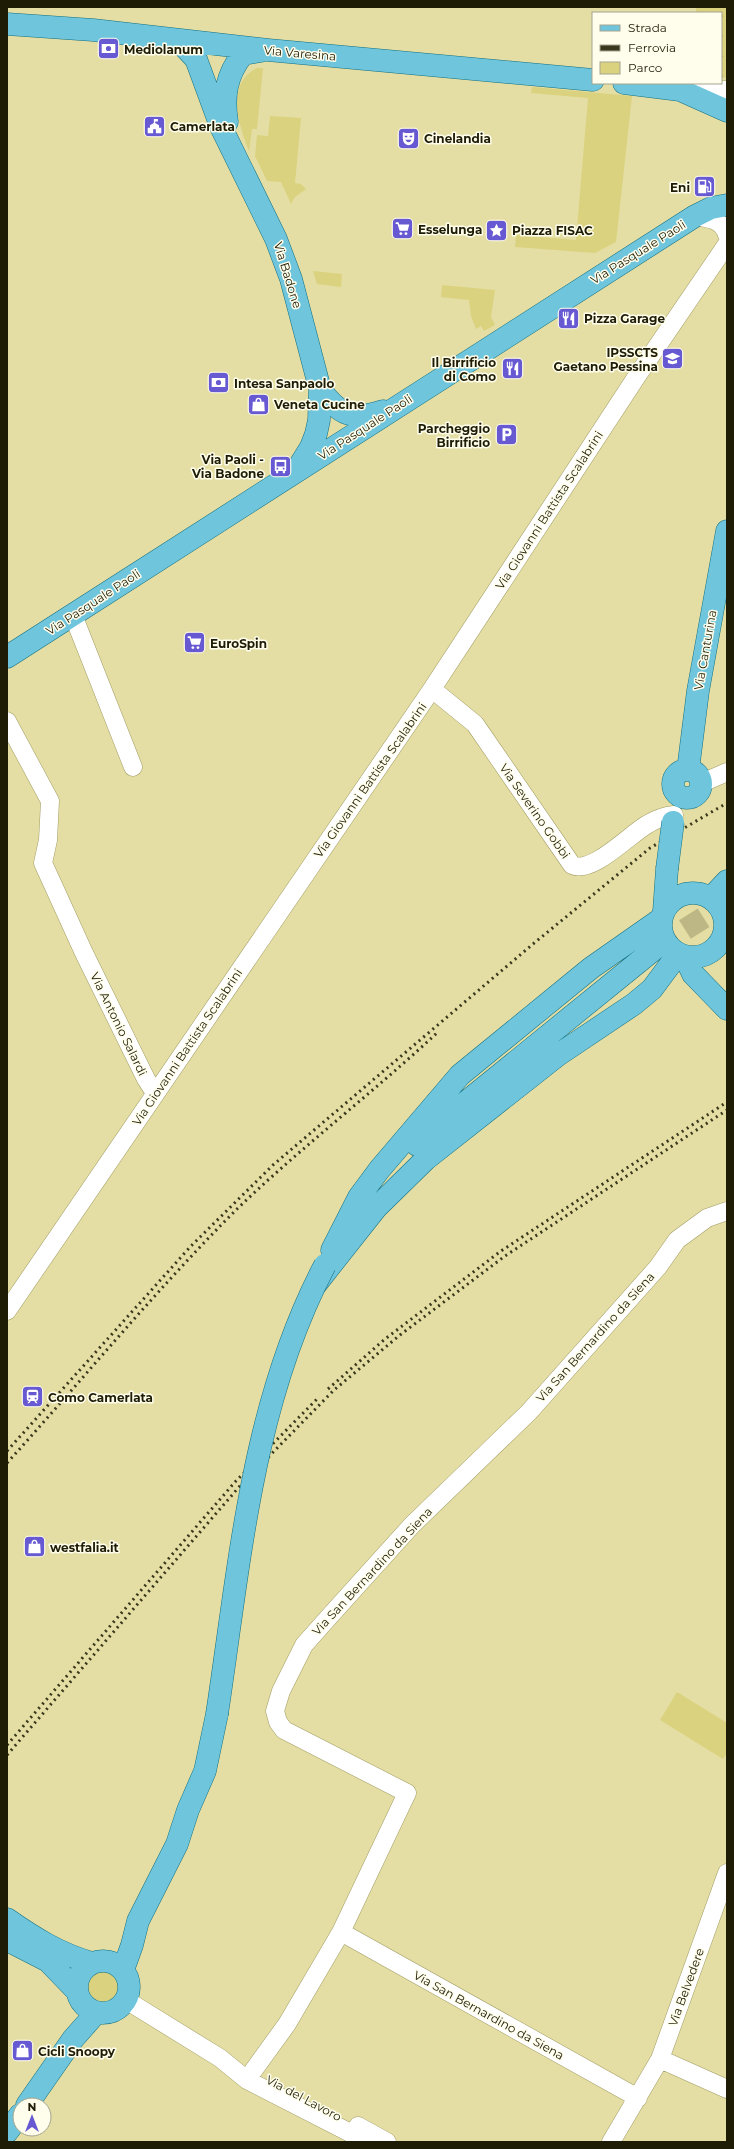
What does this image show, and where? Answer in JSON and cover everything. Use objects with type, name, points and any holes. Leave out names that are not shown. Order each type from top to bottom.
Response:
[{"type":"main road","name":"Via Varesina","points":[[7,24],[93,30],[268,50],[592,80]]},
{"type":"main road","name":"Via Badone","points":[[178,40],[196,59],[222,127],[284,257],[320,389],[319,420],[312,447],[293,474]]},
{"type":"main road","name":"Via Badone","points":[[231,145],[225,104],[225,91],[229,76],[243,54],[268,50]]},
{"type":"main road","points":[[632,84],[680,90],[727,112]]},
{"type":"main road","name":"Via Pasquale Paoli","points":[[7,657],[695,216],[712,208],[727,204]]},
{"type":"main road","name":"Via Badone","points":[[320,389],[329,402],[342,411],[354,416],[366,416],[401,404]]},
{"type":"main road","name":"Via Canturina","points":[[694,776],[698,691],[721,594],[727,531]]},
{"type":"main road","points":[[694,776],[678,773],[674,779],[676,811],[666,870],[661,929],[663,939],[669,948],[681,956],[693,974],[709,988],[727,1008]]},
{"type":"main road","points":[[666,870],[674,881],[719,905],[724,914],[726,924],[709,988]]},
{"type":"main road","points":[[312,1290],[367,1202],[384,1164],[460,1075],[591,968],[662,915],[675,898],[701,895],[727,882]]},
{"type":"main road","points":[[681,956],[702,957],[723,938]]},
{"type":"main road","points":[[33,2097],[73,2039],[85,2002],[80,1974],[107,1965],[132,1945],[138,1921],[177,1844],[188,1810],[205,1771],[217,1714],[252,1484],[268,1410],[283,1363],[312,1290],[325,1265],[367,1202],[417,1144],[454,1111],[657,947]]},
{"type":"main road","points":[[367,1202],[432,1154],[558,1055],[634,1004],[652,989],[681,956]]},
{"type":"main road","points":[[7,1919],[44,1944],[73,1958],[107,1965],[129,1984],[126,2000],[113,2012],[85,2002],[48,1960],[7,1940]]},
{"type":"street","points":[[680,90],[727,90]]},
{"type":"street","points":[[695,216],[716,221],[724,228],[727,236]]},
{"type":"street","name":"Via Giovanni Battista Scalabrini","points":[[7,1311],[432,689],[632,383],[727,244]]},
{"type":"street","points":[[73,615],[133,767]]},
{"type":"street","name":"Via Severino Gobbi","points":[[432,689],[475,724],[572,865],[576,867],[588,866],[608,853],[639,829],[676,811]]},
{"type":"street","name":"Via Antonio Salardi","points":[[7,721],[50,801],[48,840],[43,863],[84,953],[146,1079],[155,1094]]},
{"type":"street","points":[[694,776],[727,772]]},
{"type":"street","name":"Via San Bernardino da Siena","points":[[253,2071],[287,2024],[341,1932],[407,1793],[284,1730],[278,1722],[275,1711],[281,1691],[304,1645],[412,1525],[529,1412],[658,1267],[677,1240],[706,1218],[727,1212]]},
{"type":"street","name":"Via Belvedere","points":[[611,2142],[660,2060],[722,1907],[727,1873]]},
{"type":"street","name":"Via San Bernardino da Siena","points":[[341,1932],[638,2098]]},
{"type":"street","name":"Via del Lavoro","points":[[126,2000],[220,2058],[247,2080],[368,2142]]},
{"type":"street","name":"Via del Lavoro","points":[[220,2058],[253,2071],[387,2142]]},
{"type":"street","points":[[660,2060],[727,2088]]},
{"type":"street","name":"Via Belvedere","points":[[599,2142],[621,2114],[638,2098]]},
{"type":"green space","points":[[696,7],[727,7],[727,78],[722,77],[722,12],[696,12]]},
{"type":"green space","points":[[257,68],[263,68],[257,129],[252,129],[249,151],[239,118],[237,106],[238,95],[241,84],[247,75]]},
{"type":"green space","points":[[532,87],[632,96],[616,242],[595,253],[515,247],[516,235],[576,240],[588,98],[531,93]]},
{"type":"green space","points":[[270,116],[301,118],[295,183],[301,184],[306,189],[295,197],[291,204],[281,182],[267,181],[255,156],[257,135],[268,136]]},
{"type":"green space","points":[[313,271],[342,274],[341,287],[317,284]]},
{"type":"green space","points":[[442,285],[495,290],[491,317],[495,325],[484,331],[481,326],[476,329],[471,316],[469,300],[441,297]]},
{"type":"green space","points":[[677,1692],[727,1723],[727,1753],[723,1759],[660,1720]]},
{"type":"green space","points":[[99,1971],[105,1971],[115,1978],[118,1987],[117,1993],[111,2000],[105,2003],[99,2003],[89,1996],[86,1990],[86,1984],[93,1974]]},
{"type":"tunnel","points":[[657,947],[727,903]]},
{"type":"railway","points":[[7,1451],[191,1246],[273,1165],[533,944],[650,848],[727,803]]},
{"type":"railway","points":[[7,1463],[148,1303],[206,1240],[286,1164],[439,1031]]},
{"type":"railway","points":[[328,1389],[385,1339],[501,1251],[727,1102]]},
{"type":"railway","points":[[7,1755],[239,1487],[334,1390],[400,1335],[505,1256],[727,1110]]},
{"type":"railway","points":[[7,1745],[235,1482],[318,1398]]},
{"type":"place","name":"Mediolanum","points":[[109,49]]},
{"type":"place","name":"Camerlata","points":[[154,126]]},
{"type":"place","name":"Cinelandia","points":[[409,138]]},
{"type":"place","name":"Eni","points":[[705,187]]},
{"type":"place","name":"Esselunga","points":[[402,229]]},
{"type":"place","name":"Piazza FISAC","points":[[497,230]]},
{"type":"place","name":"Pizza Garage","points":[[568,318]]},
{"type":"place","name":"IPSSCTS Gaetano Pessina","points":[[673,359]]},
{"type":"place","name":"Il Birrificio di Como","points":[[512,369]]},
{"type":"place","name":"Intesa Sanpaolo","points":[[219,383]]},
{"type":"place","name":"Veneta Cucine","points":[[259,404]]},
{"type":"place","name":"Parcheggio Birrificio","points":[[506,435]]},
{"type":"place","name":"Via Paoli - Via Badone","points":[[280,466]]},
{"type":"place","name":"EuroSpin","points":[[194,643]]},
{"type":"place","name":"Como Camerlata","points":[[32,1397]]},
{"type":"place","name":"westfalia.it","points":[[34,1547]]},
{"type":"place","name":"Cicli Snoopy","points":[[23,2051]]}]
